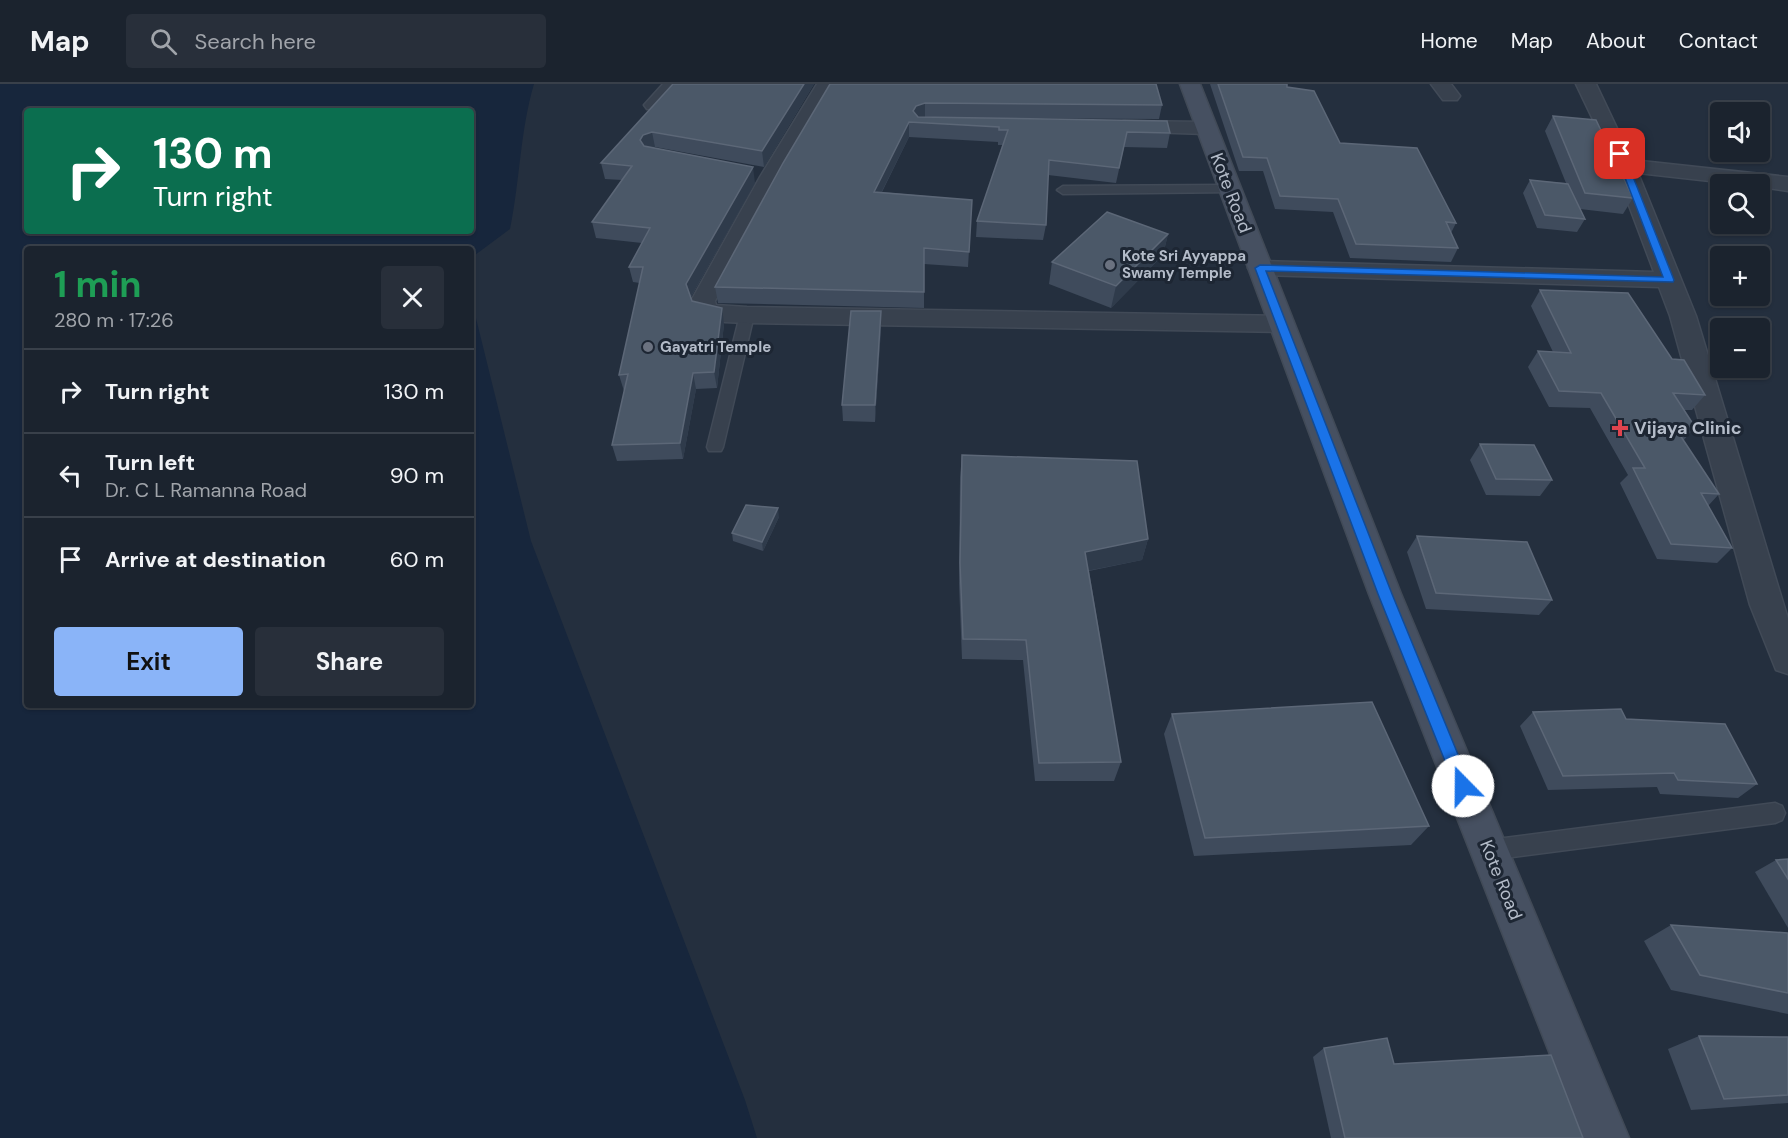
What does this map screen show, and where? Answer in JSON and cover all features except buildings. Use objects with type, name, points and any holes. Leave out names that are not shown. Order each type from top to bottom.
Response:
[{"type":"street","points":[[654,105],[674,84]]},
{"type":"street","points":[[827,84],[760,175],[703,301],[705,310],[747,315],[1281,324]]},
{"type":"street","name":"Kote Road","points":[[1190,84],[1385,594],[1606,1138]]},
{"type":"street","points":[[1586,84],[1624,165],[1683,316],[1779,617],[1788,660]]},
{"type":"street","points":[[1101,127],[1206,128]]},
{"type":"street","points":[[1624,165],[1788,184]]},
{"type":"street","points":[[1260,268],[1669,280]]},
{"type":"lane","points":[[1064,190],[1229,189]]},
{"type":"lane","points":[[715,447],[747,315]]},
{"type":"lane","points":[[1489,850],[1774,813]]},
{"type":"water","points":[[0,84],[534,84],[526,120],[510,229],[474,256],[474,246],[24,246],[24,708],[474,708],[474,310],[531,541],[745,1100],[757,1138],[0,1138]]},
{"type":"place","name":"Kote Sri Ayyappa Swamy Temple","points":[[1110,265]]},
{"type":"place","name":"Gayatri Temple","points":[[648,347]]},
{"type":"place","name":"Vijaya Clinic","points":[[1620,428]]},
{"type":"route","points":[[1463,786],[1385,594],[1260,268],[1669,280],[1620,154]]}]
